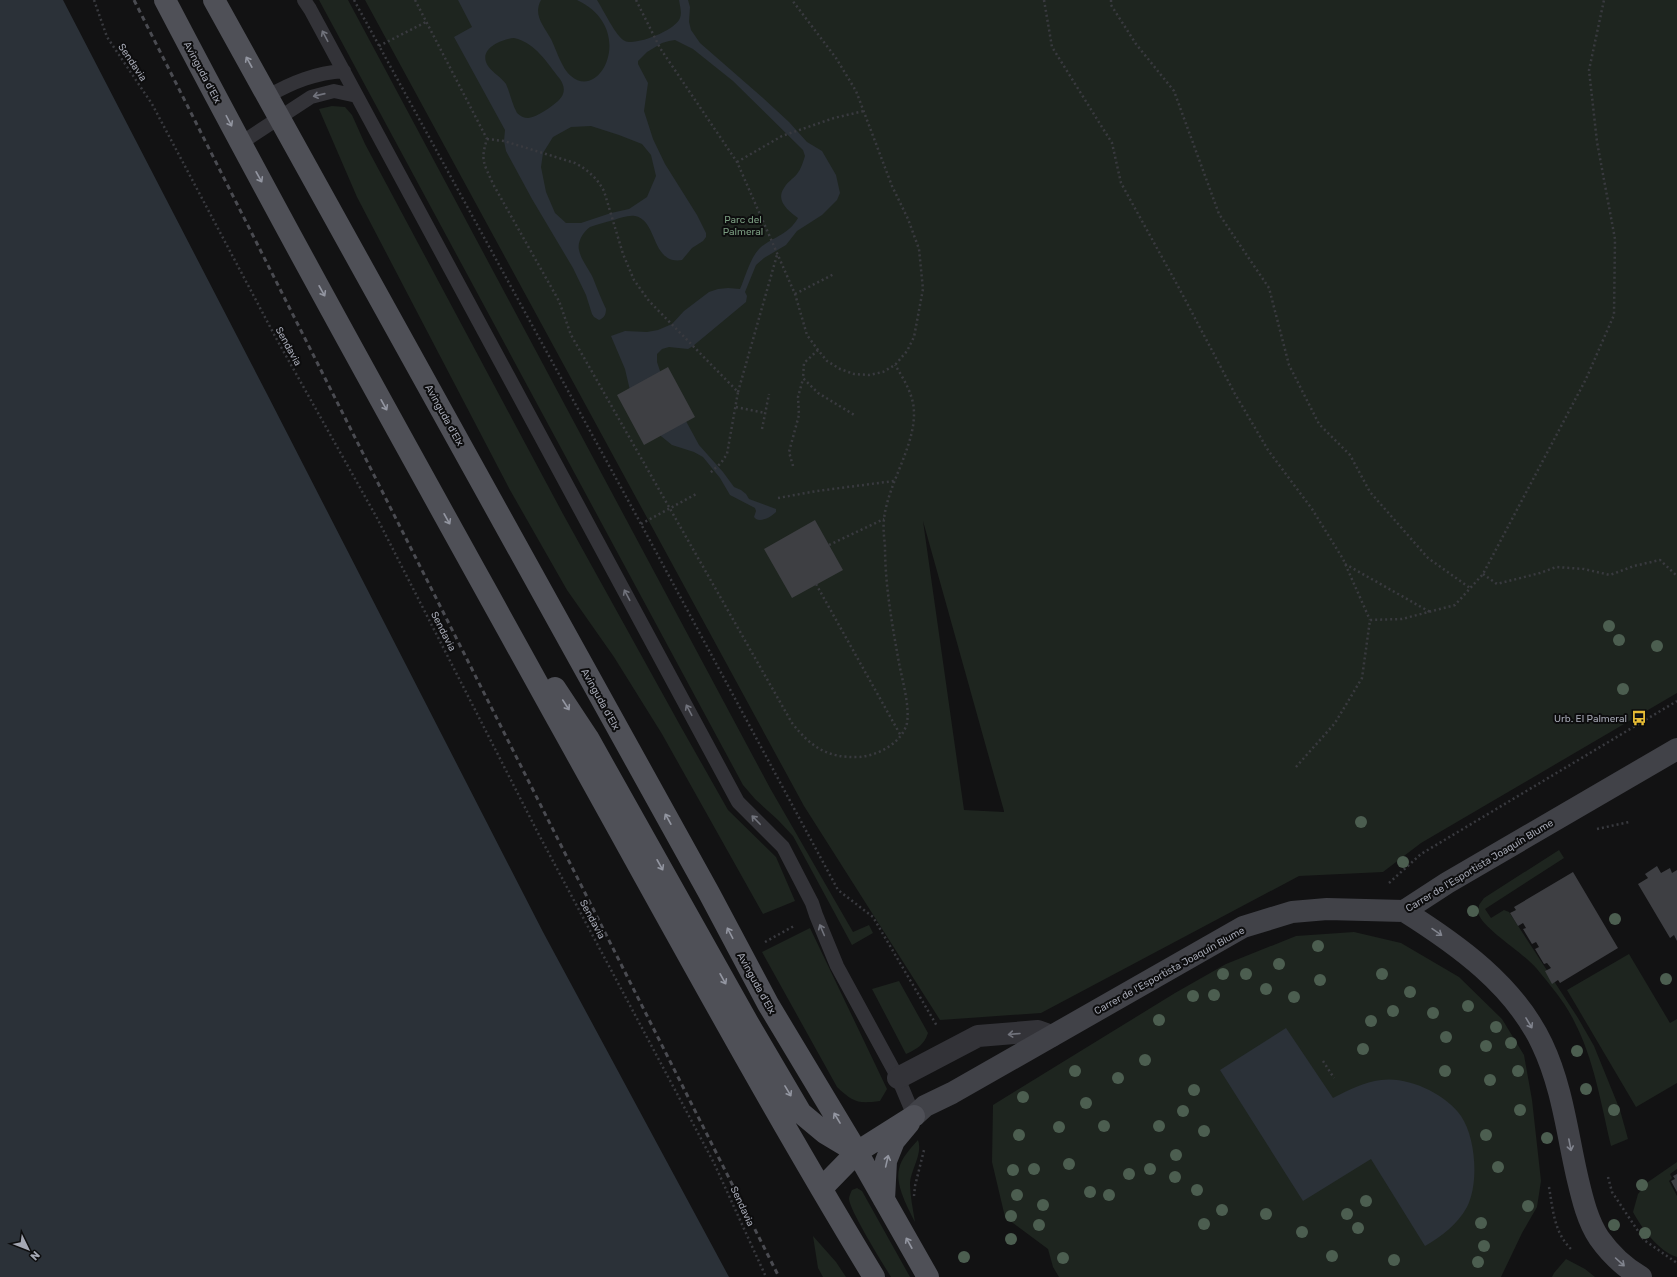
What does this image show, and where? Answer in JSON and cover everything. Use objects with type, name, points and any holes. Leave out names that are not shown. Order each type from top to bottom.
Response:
[{"type":"main road","name":"Avinguda d'Elx","points":[[165,0],[241,143],[508,630],[727,1023],[874,1277]]},
{"type":"main road","name":"Avinguda d'Elx","points":[[214,0],[705,886],[768,1004],[857,1152],[928,1277]]},
{"type":"main road","points":[[508,630],[559,694],[588,738],[748,1023],[801,1113],[825,1133],[857,1152]]},
{"type":"main road","points":[[822,1188],[857,1152],[914,1116]]},
{"type":"main road","points":[[884,1200],[886,1161],[894,1142],[914,1116]]},
{"type":"street","name":"Carrer de l'Esportista Joaquín Blume","points":[[914,1116],[925,1106],[952,1093],[1243,927],[1292,912],[1327,910],[1404,911],[1447,883],[1677,749]]},
{"type":"street","points":[[1404,911],[1470,956],[1494,979],[1522,1012],[1542,1043],[1553,1070],[1560,1094],[1583,1200],[1598,1238],[1614,1257],[1641,1277]]},
{"type":"street","points":[[898,1078],[978,1036],[1038,1031],[1052,1036]]},
{"type":"lane","points":[[304,0],[344,71],[738,802],[783,848],[812,903],[837,966],[898,1078],[914,1116]]},
{"type":"lane","points":[[268,96],[301,79],[328,72],[344,71]]},
{"type":"lane","points":[[241,143],[311,97],[334,91],[357,96]]},
{"type":"path","name":"Sendavia","points":[[94,0],[107,36],[152,104],[276,338],[377,518],[538,833],[714,1163],[766,1277]]},
{"type":"path","points":[[354,0],[641,524],[838,890],[873,917],[914,989]]},
{"type":"path","points":[[415,0],[487,138],[483,154],[484,165],[493,184],[560,301],[571,335],[670,507],[779,704],[792,723],[814,746],[827,753],[842,757],[866,756],[889,747],[901,736],[907,722],[906,705],[891,620],[885,566],[884,519],[894,481],[910,440],[914,420],[913,402],[905,380],[895,365]]},
{"type":"path","points":[[636,0],[660,48],[737,162],[795,294],[807,335],[827,361],[840,369],[854,374],[869,375],[883,372],[895,365],[907,351],[914,337],[923,289],[918,249],[908,219],[892,186],[856,91],[836,58],[792,0]]},
{"type":"path","points":[[1044,0],[1052,47],[1112,143],[1121,183],[1253,425],[1268,450],[1312,509],[1345,564],[1370,620],[1362,678],[1335,723],[1296,767]]},
{"type":"path","points":[[1111,0],[1111,5],[1136,44],[1174,91],[1219,214],[1269,288],[1289,365],[1319,424],[1350,455],[1370,492],[1428,558],[1470,588]]},
{"type":"path","points":[[1370,620],[1402,619],[1455,605],[1483,574],[1586,379],[1614,315],[1615,239],[1597,142],[1588,70],[1604,0]]},
{"type":"path","points":[[379,46],[426,22]]},
{"type":"path","points":[[737,162],[782,136],[864,111]]},
{"type":"path","points":[[487,138],[504,141],[575,163],[585,168],[593,176],[604,191],[623,254],[634,280],[649,301],[738,392]]},
{"type":"path","points":[[710,473],[721,464],[727,454],[738,392],[777,254]]},
{"type":"path","points":[[795,294],[834,274]]},
{"type":"path","points":[[793,466],[788,452],[799,415],[798,397],[803,378],[804,363],[818,350]]},
{"type":"path","points":[[803,378],[818,393],[856,416]]},
{"type":"path","points":[[762,429],[769,394]]},
{"type":"path","points":[[736,407],[765,413]]},
{"type":"path","points":[[778,498],[817,490],[894,481]]},
{"type":"path","points":[[641,524],[698,493]]},
{"type":"path","points":[[829,545],[884,519]]},
{"type":"path","points":[[1483,574],[1497,584],[1540,573],[1556,567],[1584,569],[1610,574],[1634,566],[1660,560],[1677,576]]},
{"type":"path","points":[[1345,564],[1430,612]]},
{"type":"path","points":[[816,584],[901,736]]},
{"type":"path","points":[[1388,885],[1421,854],[1677,701]]},
{"type":"path","points":[[1593,830],[1629,822]]},
{"type":"path","points":[[1323,1061],[1334,1078]]},
{"type":"path","points":[[1608,1176],[1612,1192],[1644,1240],[1677,1263]]},
{"type":"path","points":[[1549,1183],[1554,1221]]},
{"type":"green space","points":[[319,0],[348,0],[770,788],[853,932],[869,925],[873,933],[852,945],[793,836],[755,799],[743,785]]},
{"type":"green space","name":"Parc del Palmeral","points":[[365,0],[1677,0],[1677,693],[1421,843],[1383,872],[1299,876],[1041,1013],[940,1020],[804,806]],"holes":[[[923,521],[1004,812],[964,810]]]},
{"type":"green space","points":[[332,106],[345,107],[352,115],[365,144],[563,514],[681,727],[728,810],[776,857],[795,901],[763,914],[662,734],[614,657],[567,590],[510,490],[357,197],[319,109]]},
{"type":"green space","points":[[1559,850],[1564,858],[1485,909],[1491,918],[1504,910],[1509,912],[1578,1018],[1594,1046],[1620,1110],[1628,1139],[1611,1146],[1592,1066],[1581,1036],[1570,1014],[1557,994],[1531,962],[1488,927],[1478,913],[1479,905],[1484,898]]},
{"type":"green space","points":[[810,928],[887,1089],[880,1101],[856,1101],[847,1096],[837,1087],[762,952]]},
{"type":"green space","points":[[1354,932],[1401,943],[1459,977],[1502,1019],[1524,1055],[1532,1100],[1541,1181],[1537,1207],[1522,1233],[1501,1277],[1059,1277],[1053,1267],[1048,1249],[1005,1217],[992,1162],[993,1105],[1175,993],[1226,964],[1296,936]]},
{"type":"green space","points":[[1629,954],[1670,1023],[1677,1019],[1677,1083],[1636,1107],[1567,990]]},
{"type":"green space","points":[[899,981],[928,1033],[920,1046],[906,1054],[872,989]]},
{"type":"green space","points":[[918,1140],[919,1151],[910,1183],[915,1222],[900,1189],[898,1175],[902,1161]]},
{"type":"green space","points":[[1677,1162],[1677,1169],[1670,1174],[1672,1178],[1669,1181],[1677,1196],[1677,1257],[1657,1245],[1646,1232],[1633,1212],[1638,1194],[1648,1182]]},
{"type":"green space","points":[[857,1188],[862,1191],[910,1277],[891,1277],[874,1250],[855,1214],[849,1199],[852,1190]]},
{"type":"green space","points":[[813,1236],[836,1262],[846,1277],[823,1277],[818,1268]]},
{"type":"green space","points":[[1566,1259],[1585,1269],[1595,1277],[1552,1277]]},
{"type":"shaded area","points":[[0,0],[63,0],[543,932],[729,1277],[0,1277]]},
{"type":"shaded area","points":[[458,0],[541,0],[538,10],[540,20],[551,39],[562,64],[571,76],[582,81],[593,79],[602,71],[608,58],[609,43],[606,27],[595,12],[577,0],[597,0],[621,38],[630,42],[655,36],[677,23],[681,16],[679,0],[688,0],[690,7],[689,22],[691,30],[700,43],[789,122],[807,142],[822,151],[836,175],[840,193],[837,200],[822,215],[797,231],[786,245],[764,258],[756,265],[745,292],[747,296],[746,302],[688,349],[669,347],[662,349],[657,354],[657,362],[662,377],[699,445],[734,487],[746,494],[749,499],[776,509],[776,512],[769,517],[761,520],[756,519],[754,517],[756,511],[755,508],[730,495],[720,478],[703,457],[694,452],[672,445],[651,428],[632,399],[625,369],[611,336],[625,331],[647,332],[658,330],[672,324],[684,311],[709,292],[728,288],[740,289],[751,261],[757,251],[766,243],[786,232],[798,218],[784,205],[781,197],[785,186],[801,168],[805,156],[803,150],[733,81],[693,49],[675,40],[662,43],[647,52],[638,61],[638,64],[648,83],[644,111],[653,139],[665,164],[697,215],[706,233],[706,237],[703,241],[692,248],[682,260],[672,260],[665,256],[660,249],[648,225],[642,219],[635,216],[624,217],[590,227],[581,237],[579,247],[581,257],[593,278],[606,309],[606,313],[599,320],[592,314],[586,295],[573,268],[532,199],[506,151],[504,141],[505,130],[454,37],[472,27]],"holes":[[[514,38],[529,44],[546,60],[560,79],[564,90],[558,101],[548,109],[528,118],[525,118],[517,113],[506,84],[488,66],[485,60],[488,50],[492,46],[503,40]],[[591,126],[642,144],[651,155],[656,176],[647,197],[629,209],[581,223],[566,223],[555,213],[546,192],[541,167],[543,153],[553,137],[571,127]]]},
{"type":"shaded area","points":[[1286,1028],[1333,1098],[1375,1081],[1392,1079],[1426,1088],[1446,1101],[1461,1116],[1466,1125],[1473,1148],[1473,1186],[1467,1207],[1454,1225],[1443,1234],[1425,1246],[1371,1159],[1303,1201],[1220,1070]]},
{"type":"building","points":[[668,367],[695,417],[644,445],[617,395]]},
{"type":"building","points":[[815,520],[843,570],[792,598],[764,549]]},
{"type":"building","points":[[1657,866],[1661,873],[1670,868],[1672,873],[1677,870],[1677,941],[1674,935],[1670,938],[1638,884],[1648,878],[1645,874]]},
{"type":"building","points":[[1573,872],[1618,948],[1560,983],[1558,980],[1552,984],[1545,971],[1551,968],[1547,963],[1544,964],[1535,949],[1539,947],[1536,942],[1532,944],[1523,929],[1526,928],[1523,923],[1518,926],[1510,913],[1516,910],[1514,907]]},
{"type":"building","points":[[1677,1174],[1677,1192],[1671,1181],[1675,1179],[1673,1176]]},
{"type":"railway","points":[[134,0],[779,1277]]},
{"type":"place","name":"Urb. El Palmeral","points":[[1639,718]]}]
